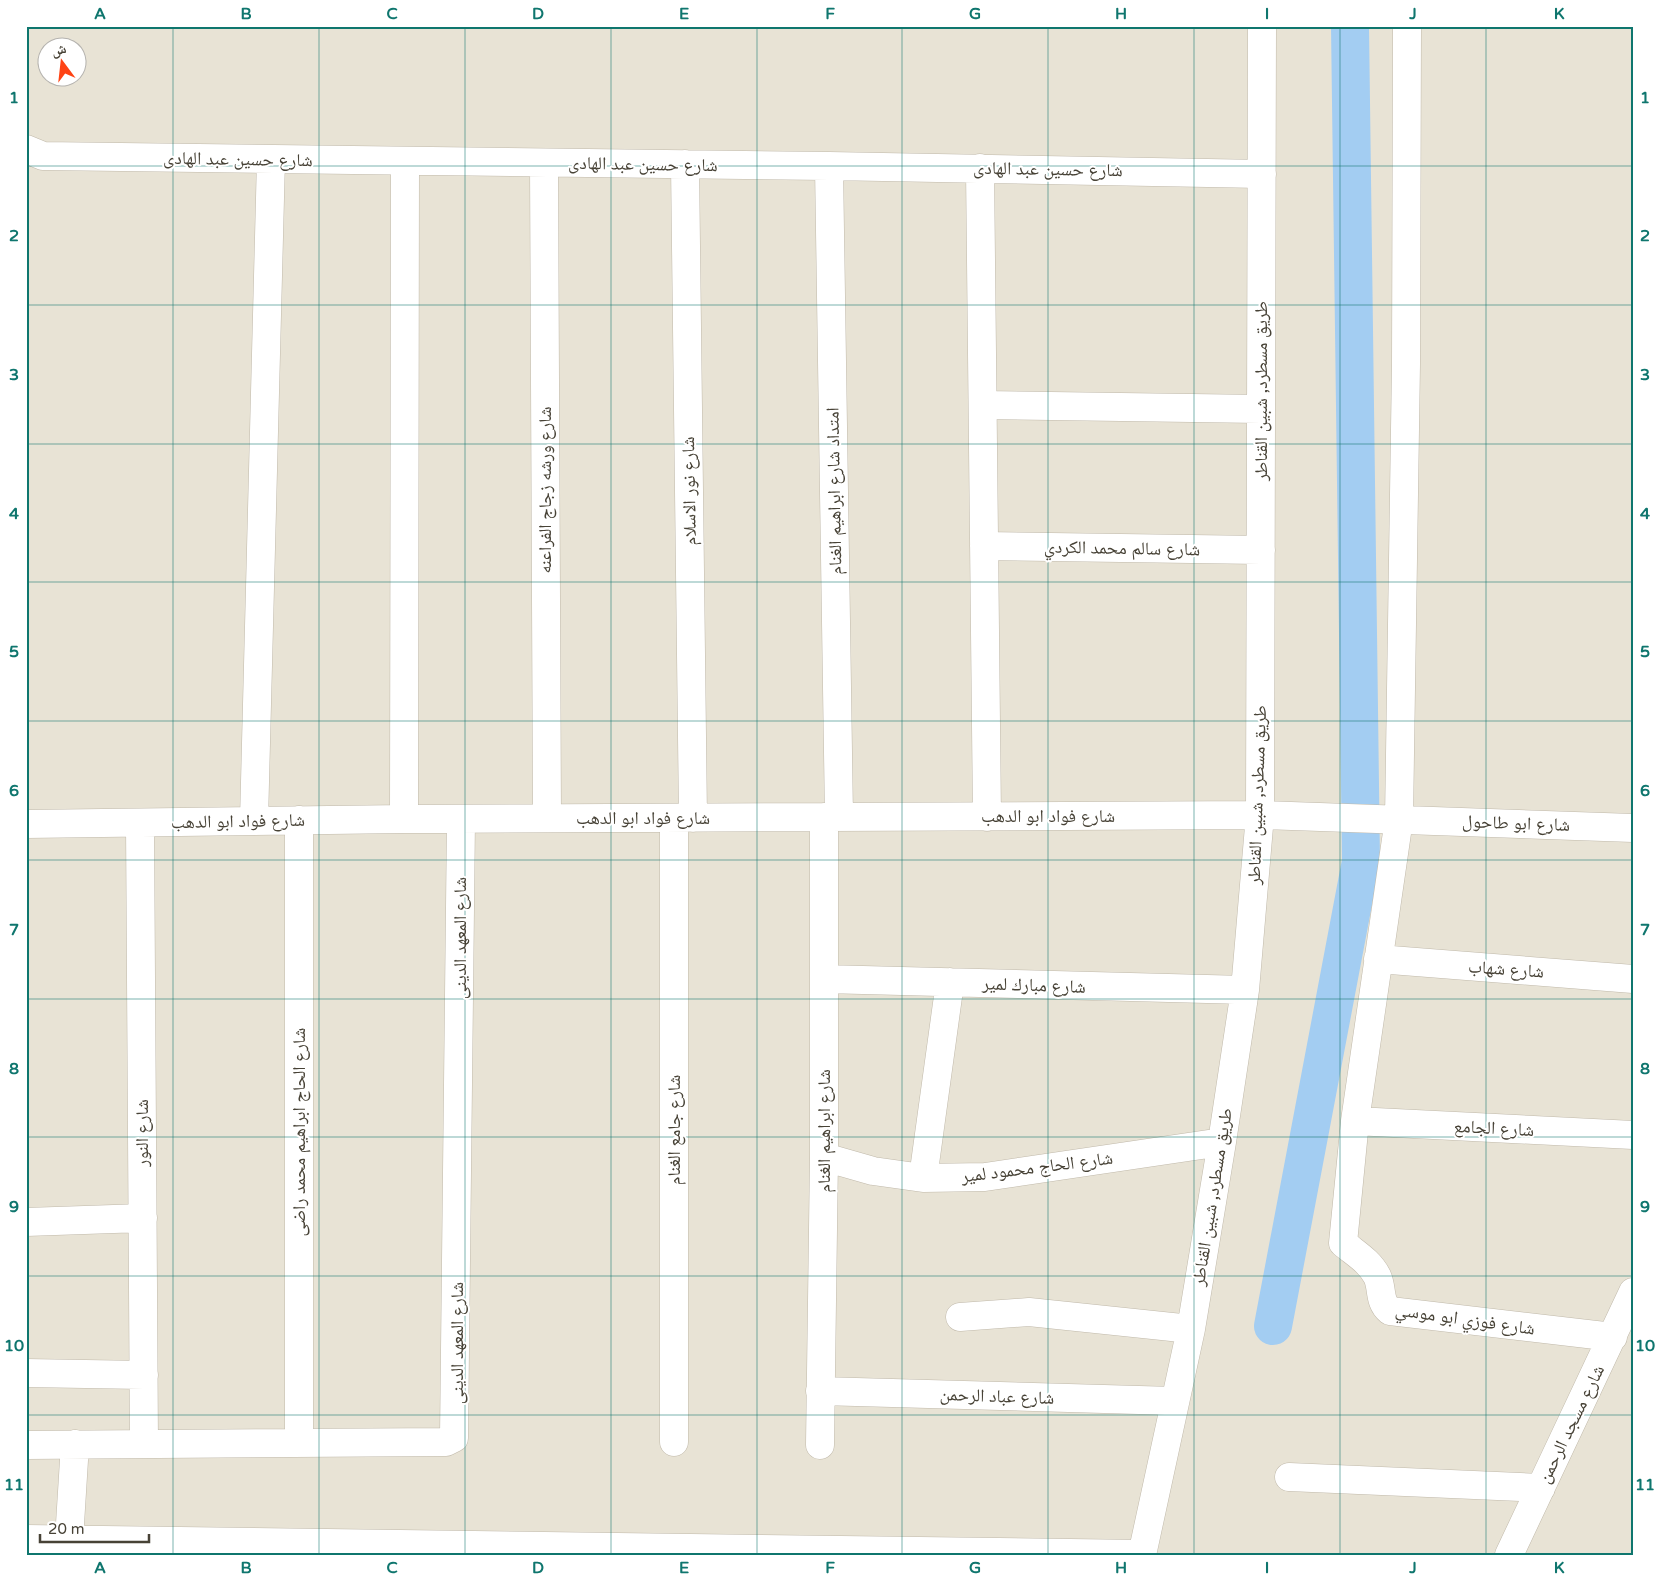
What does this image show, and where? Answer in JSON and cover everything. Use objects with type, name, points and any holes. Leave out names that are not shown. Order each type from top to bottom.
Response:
[{"type":"street","name":"طريق مسطرد, شبين القناطر","points":[[1142,1554],[1191,1329],[1222,1142],[1245,990],[1260,815],[1262,26]]},
{"type":"street","points":[[1355,1121],[1399,819],[1406,354],[1407,26]]},
{"type":"street","name":"شارع حسين عبد الهادى","points":[[26,149],[43,156],[980,168],[1262,174]]},
{"type":"street","points":[[254,821],[271,159]]},
{"type":"street","points":[[404,819],[406,161]]},
{"type":"street","name":"شارع ورشه زجاج الفراعنه","points":[[544,163],[547,818]]},
{"type":"street","name":"شارع نور الاسلام","points":[[684,818],[685,164]]},
{"type":"street","name":"امتداد شارع ابراهيم الغنام","points":[[829,166],[831,817]]},
{"type":"street","points":[[980,168],[987,816]]},
{"type":"street","points":[[983,405],[1261,409]]},
{"type":"street","name":"شارع سالم محمد الكردي","points":[[984,546],[1260,550]]},
{"type":"street","name":"شارع فواد ابو الدهب","points":[[26,824],[404,819],[1260,815],[1399,819]]},
{"type":"street","name":"شارع ابراهيم الغنام","points":[[820,1445],[824,1157],[824,979],[831,817]]},
{"type":"street","name":"شارع جامع الغنام","points":[[674,1442],[684,818]]},
{"type":"street","name":"شارع المعهد الدينى","points":[[26,1445],[446,1442],[454,1438],[461,819]]},
{"type":"street","name":"شارع ابو طاحول","points":[[1399,819],[1633,828]]},
{"type":"street","name":"شارع الحاج ابراهيم محمد راضى","points":[[299,820],[299,1443]]},
{"type":"street","name":"شارع النور","points":[[140,823],[144,1444]]},
{"type":"street","name":"شارع شهاب","points":[[1378,959],[1633,978]]},
{"type":"street","name":"شارع مبارك لمير","points":[[824,979],[1245,990]]},
{"type":"street","points":[[923,1178],[950,982]]},
{"type":"street","name":"شارع الجامع","points":[[1355,1121],[1633,1135]]},
{"type":"street","name":"شارع فوزي ابو موسي","points":[[1355,1121],[1343,1227],[1343,1243],[1371,1266],[1378,1278],[1382,1302],[1390,1311],[1613,1337]]},
{"type":"street","name":"شارع الحاج محمود لمير","points":[[824,1157],[873,1171],[923,1178],[985,1177],[1222,1142]]},
{"type":"street","points":[[26,1222],[142,1218]]},
{"type":"street","name":"شارع مسجد الرحمن","points":[[1509,1555],[1633,1292]]},
{"type":"street","points":[[960,1317],[1029,1312],[1191,1329]]},
{"type":"street","points":[[26,1373],[144,1375]]},
{"type":"street","name":"شارع عباد الرحمن","points":[[820,1392],[1174,1401]]},
{"type":"street","points":[[69,1540],[75,1444]]},
{"type":"street","points":[[1289,1476],[1541,1488]]},
{"type":"street","points":[[26,1539],[1142,1554]]},
{"type":"shaded area","points":[[26,26],[1633,26],[1633,1555],[26,1555]]},
{"type":"waterway","points":[[1273,1326],[1361,861],[1350,26]]}]
